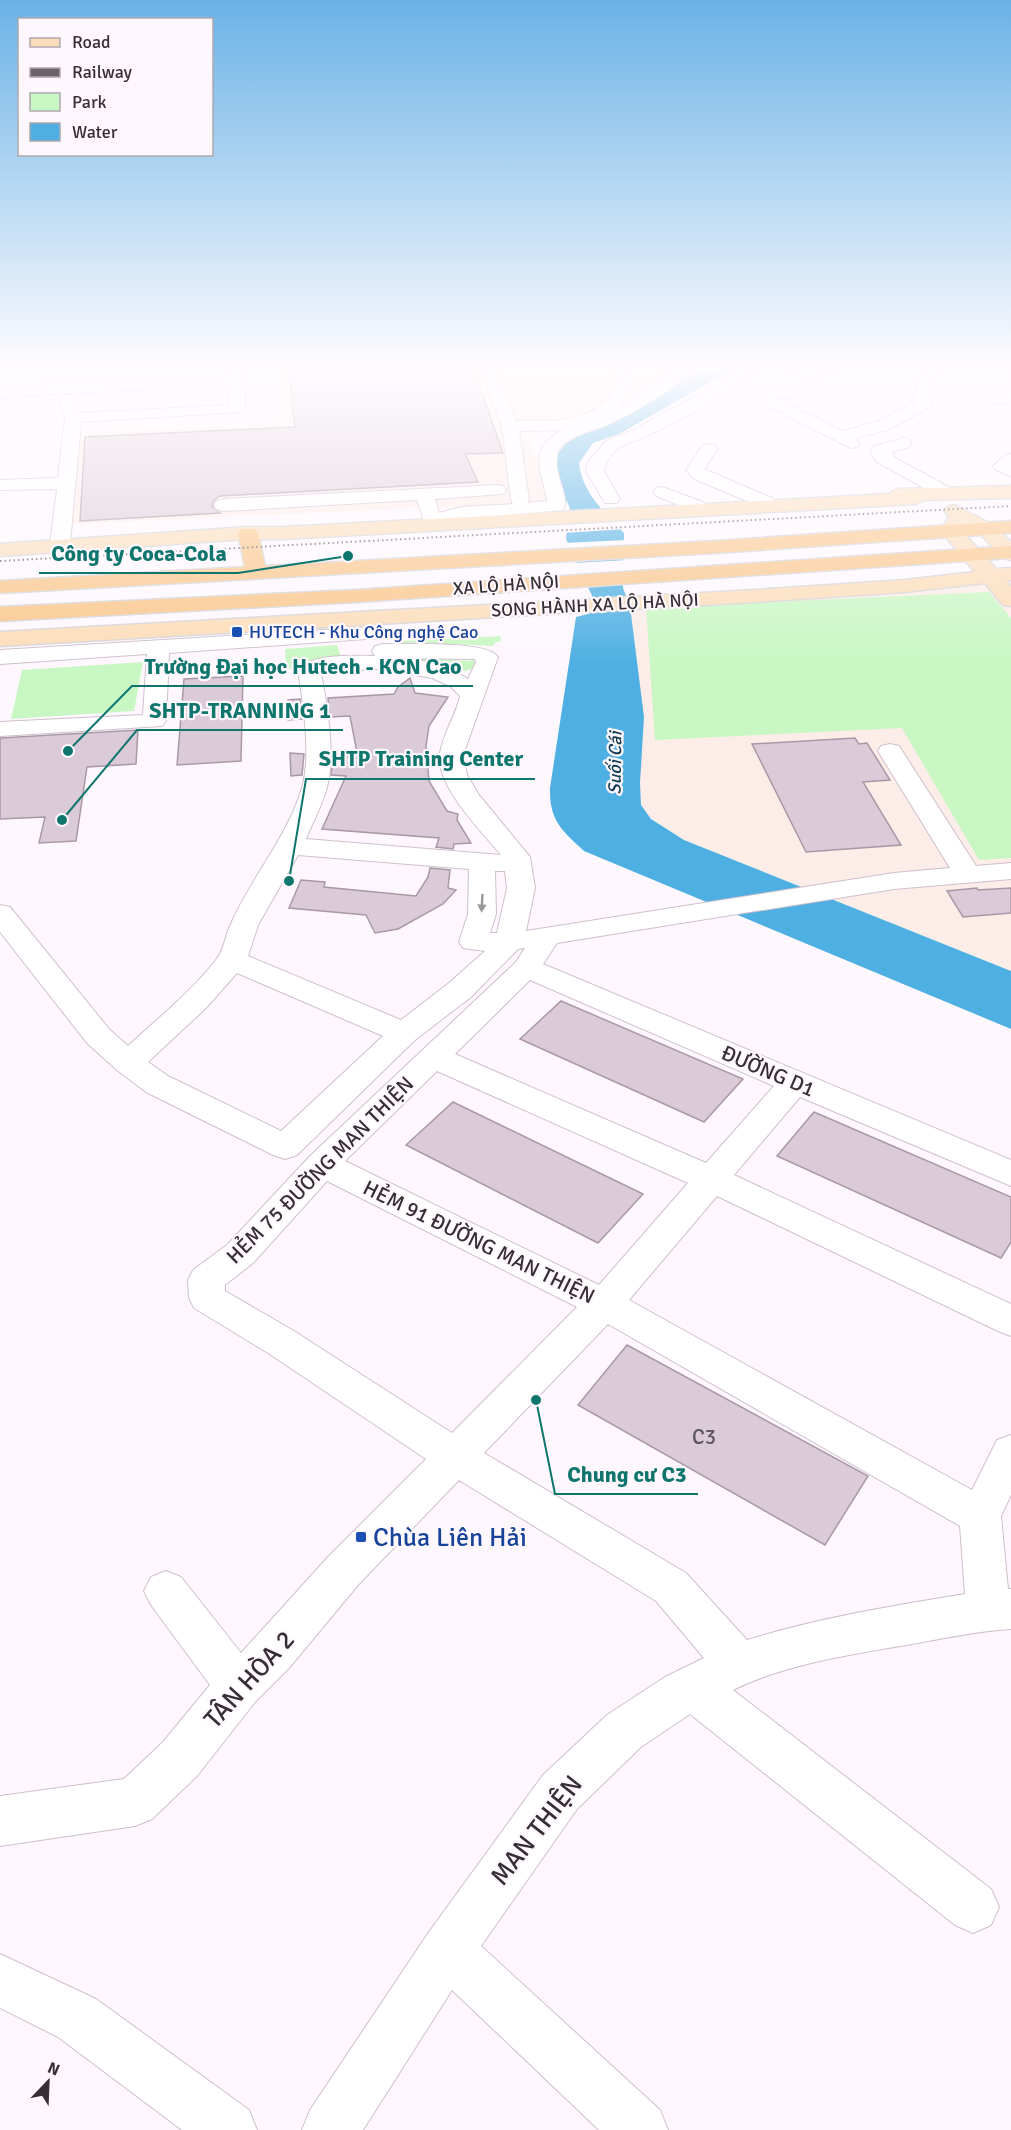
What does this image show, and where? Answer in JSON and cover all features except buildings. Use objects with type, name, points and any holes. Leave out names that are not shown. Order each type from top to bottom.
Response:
[{"type":"highway","name":"XA LỘ HÀ NỘI","points":[[0,603],[526,565],[729,567],[884,550],[966,532]]},
{"type":"highway","name":"XA LỘ HÀ NỘI","points":[[0,579],[255,569],[526,565],[729,567],[933,557],[966,532]]},
{"type":"highway","name":"XA LỘ HÀ NỘI","points":[[729,567],[966,532],[1009,546]]},
{"type":"highway","points":[[248,533],[255,569]]},
{"type":"highway","points":[[884,550],[933,557]]},
{"type":"highway","name":"XA LỘ HÀ NỘI","points":[[0,614],[371,634],[526,565]]},
{"type":"highway","name":"XA LỘ HÀ NỘI","points":[[0,587],[255,569]]},
{"type":"main road","points":[[684,508],[766,502],[1011,492]]},
{"type":"main road","points":[[947,495],[988,575],[1011,600]]},
{"type":"main road","points":[[0,550],[248,533],[284,533],[523,506],[684,508],[915,498],[918,496]]},
{"type":"main road","points":[[276,532],[284,528],[432,519],[523,506]]},
{"type":"main road","points":[[966,532],[1009,546]]},
{"type":"main road","points":[[0,544],[50,545]]},
{"type":"main road","name":"SONG HÀNH XA LỘ HÀ NỘI","points":[[0,639],[371,634],[560,604],[729,567],[938,582],[1011,574]]},
{"type":"main road","name":"SONG HÀNH XA LỘ HÀ NỘI","points":[[0,632],[371,634]]},
{"type":"street","points":[[50,545],[67,483],[68,467]]},
{"type":"street","points":[[223,505],[425,494],[523,506],[517,467]]},
{"type":"street","points":[[432,519],[461,513],[556,507],[546,467]]},
{"type":"street","points":[[596,467],[595,471],[611,500]]},
{"type":"street","points":[[697,467],[695,470],[702,476],[766,502]]},
{"type":"street","points":[[899,467],[947,495]]},
{"type":"street","points":[[0,485],[67,483]]},
{"type":"street","points":[[662,492],[684,508]]},
{"type":"street","points":[[425,494],[432,519]]},
{"type":"street","points":[[432,519],[458,499]]},
{"type":"street","points":[[243,504],[248,533]]},
{"type":"street","points":[[371,634],[421,669],[462,682],[472,695]]},
{"type":"street","points":[[128,1063],[195,1000],[232,960],[244,925],[290,846],[315,785],[318,766],[314,698],[348,677],[371,634]]},
{"type":"street","points":[[0,657],[371,634],[479,653],[487,657],[487,662],[472,695],[451,755],[455,775],[468,798],[517,857],[521,888],[500,953],[460,990],[404,1033],[285,1147],[157,1084],[128,1063],[98,1036],[0,913]]},
{"type":"street","points":[[0,729],[154,721],[158,647]]},
{"type":"street","points":[[890,751],[968,874],[1011,871]]},
{"type":"street","points":[[290,846],[482,863],[518,863]]},
{"type":"street","points":[[482,863],[482,914],[500,953]]},
{"type":"street","name":"HẺM 75 ĐƯỜNG MAN THIỆN","points":[[456,1457],[281,1342],[207,1298],[206,1280],[240,1254],[322,1164],[433,1057],[500,953],[548,935],[894,881],[968,874]]},
{"type":"street","name":"ĐƯỜNG D1","points":[[500,953],[1011,1174]]},
{"type":"street","points":[[232,960],[404,1033]]},
{"type":"street","points":[[433,1057],[711,1179],[1011,1321]]},
{"type":"street","name":"TÂN HÒA 2","points":[[0,1821],[135,1802],[180,1759],[239,1686],[273,1653],[343,1571],[604,1304],[795,1082]]},
{"type":"street","name":"HẺM 91 ĐƯỜNG MAN THIỆN","points":[[322,1164],[604,1304],[980,1516]]},
{"type":"street","points":[[999,1610],[980,1516],[1011,1452]]},
{"type":"street","points":[[456,1457],[671,1587],[739,1664]]},
{"type":"street","points":[[166,1591],[239,1686]]},
{"type":"street","name":"MAN THIỆN","points":[[330,2130],[447,1950],[560,1792],[624,1731],[692,1687],[739,1664],[780,1651],[858,1633],[999,1610]]},
{"type":"street","points":[[692,1687],[973,1907]]},
{"type":"street","points":[[447,1950],[640,2130]]},
{"type":"street","points":[[0,1980],[77,2018],[229,2130]]},
{"type":"shaded area","points":[[76,467],[540,467],[552,502],[69,524]]},
{"type":"shaded area","points":[[1011,582],[1011,971],[684,840],[649,816],[641,805],[630,606]]},
{"type":"green space","points":[[989,592],[1011,618],[1011,858],[979,860],[902,728],[655,740],[646,608]]},
{"type":"green space","points":[[501,636],[500,642],[496,642],[493,646],[429,643],[424,648],[403,645],[403,641]]},
{"type":"green space","points":[[337,645],[341,657],[301,665],[301,668],[286,669],[285,649]]},
{"type":"green space","points":[[408,657],[470,661],[472,658],[480,657],[474,668],[466,671],[408,661]]},
{"type":"green space","points":[[143,662],[134,711],[11,719],[22,670]]},
{"type":"water","name":"Suối Cái","points":[[556,467],[580,467],[589,493],[624,533],[623,588],[630,606],[644,717],[641,805],[651,819],[684,840],[1011,971],[1011,1029],[584,851],[563,831],[552,809],[550,788],[576,617],[599,611],[566,539],[570,508],[559,485]]},
{"type":"pier","points":[[618,521],[626,529],[563,533],[565,524]]},
{"type":"pier","points":[[627,540],[627,557],[572,560],[564,543]]},
{"type":"pier","points":[[627,560],[626,581],[583,584],[573,563]]},
{"type":"railway","points":[[0,561],[1011,506]]},
{"type":"place","name":"Công ty Coca-Cola","points":[[348,556]]},
{"type":"place","name":"HUTECH - Khu Công nghệ Cao","points":[[237,632]]},
{"type":"place","name":"Trường Đại học Hutech - KCN Cao","points":[[68,751]]},
{"type":"place","name":"SHTP-TRANNING 1","points":[[62,820]]},
{"type":"place","name":"SHTP Training Center","points":[[289,881]]},
{"type":"place","name":"Chung cư C3","points":[[536,1400]]},
{"type":"place","name":"Chùa Liên Hải","points":[[361,1537]]}]
